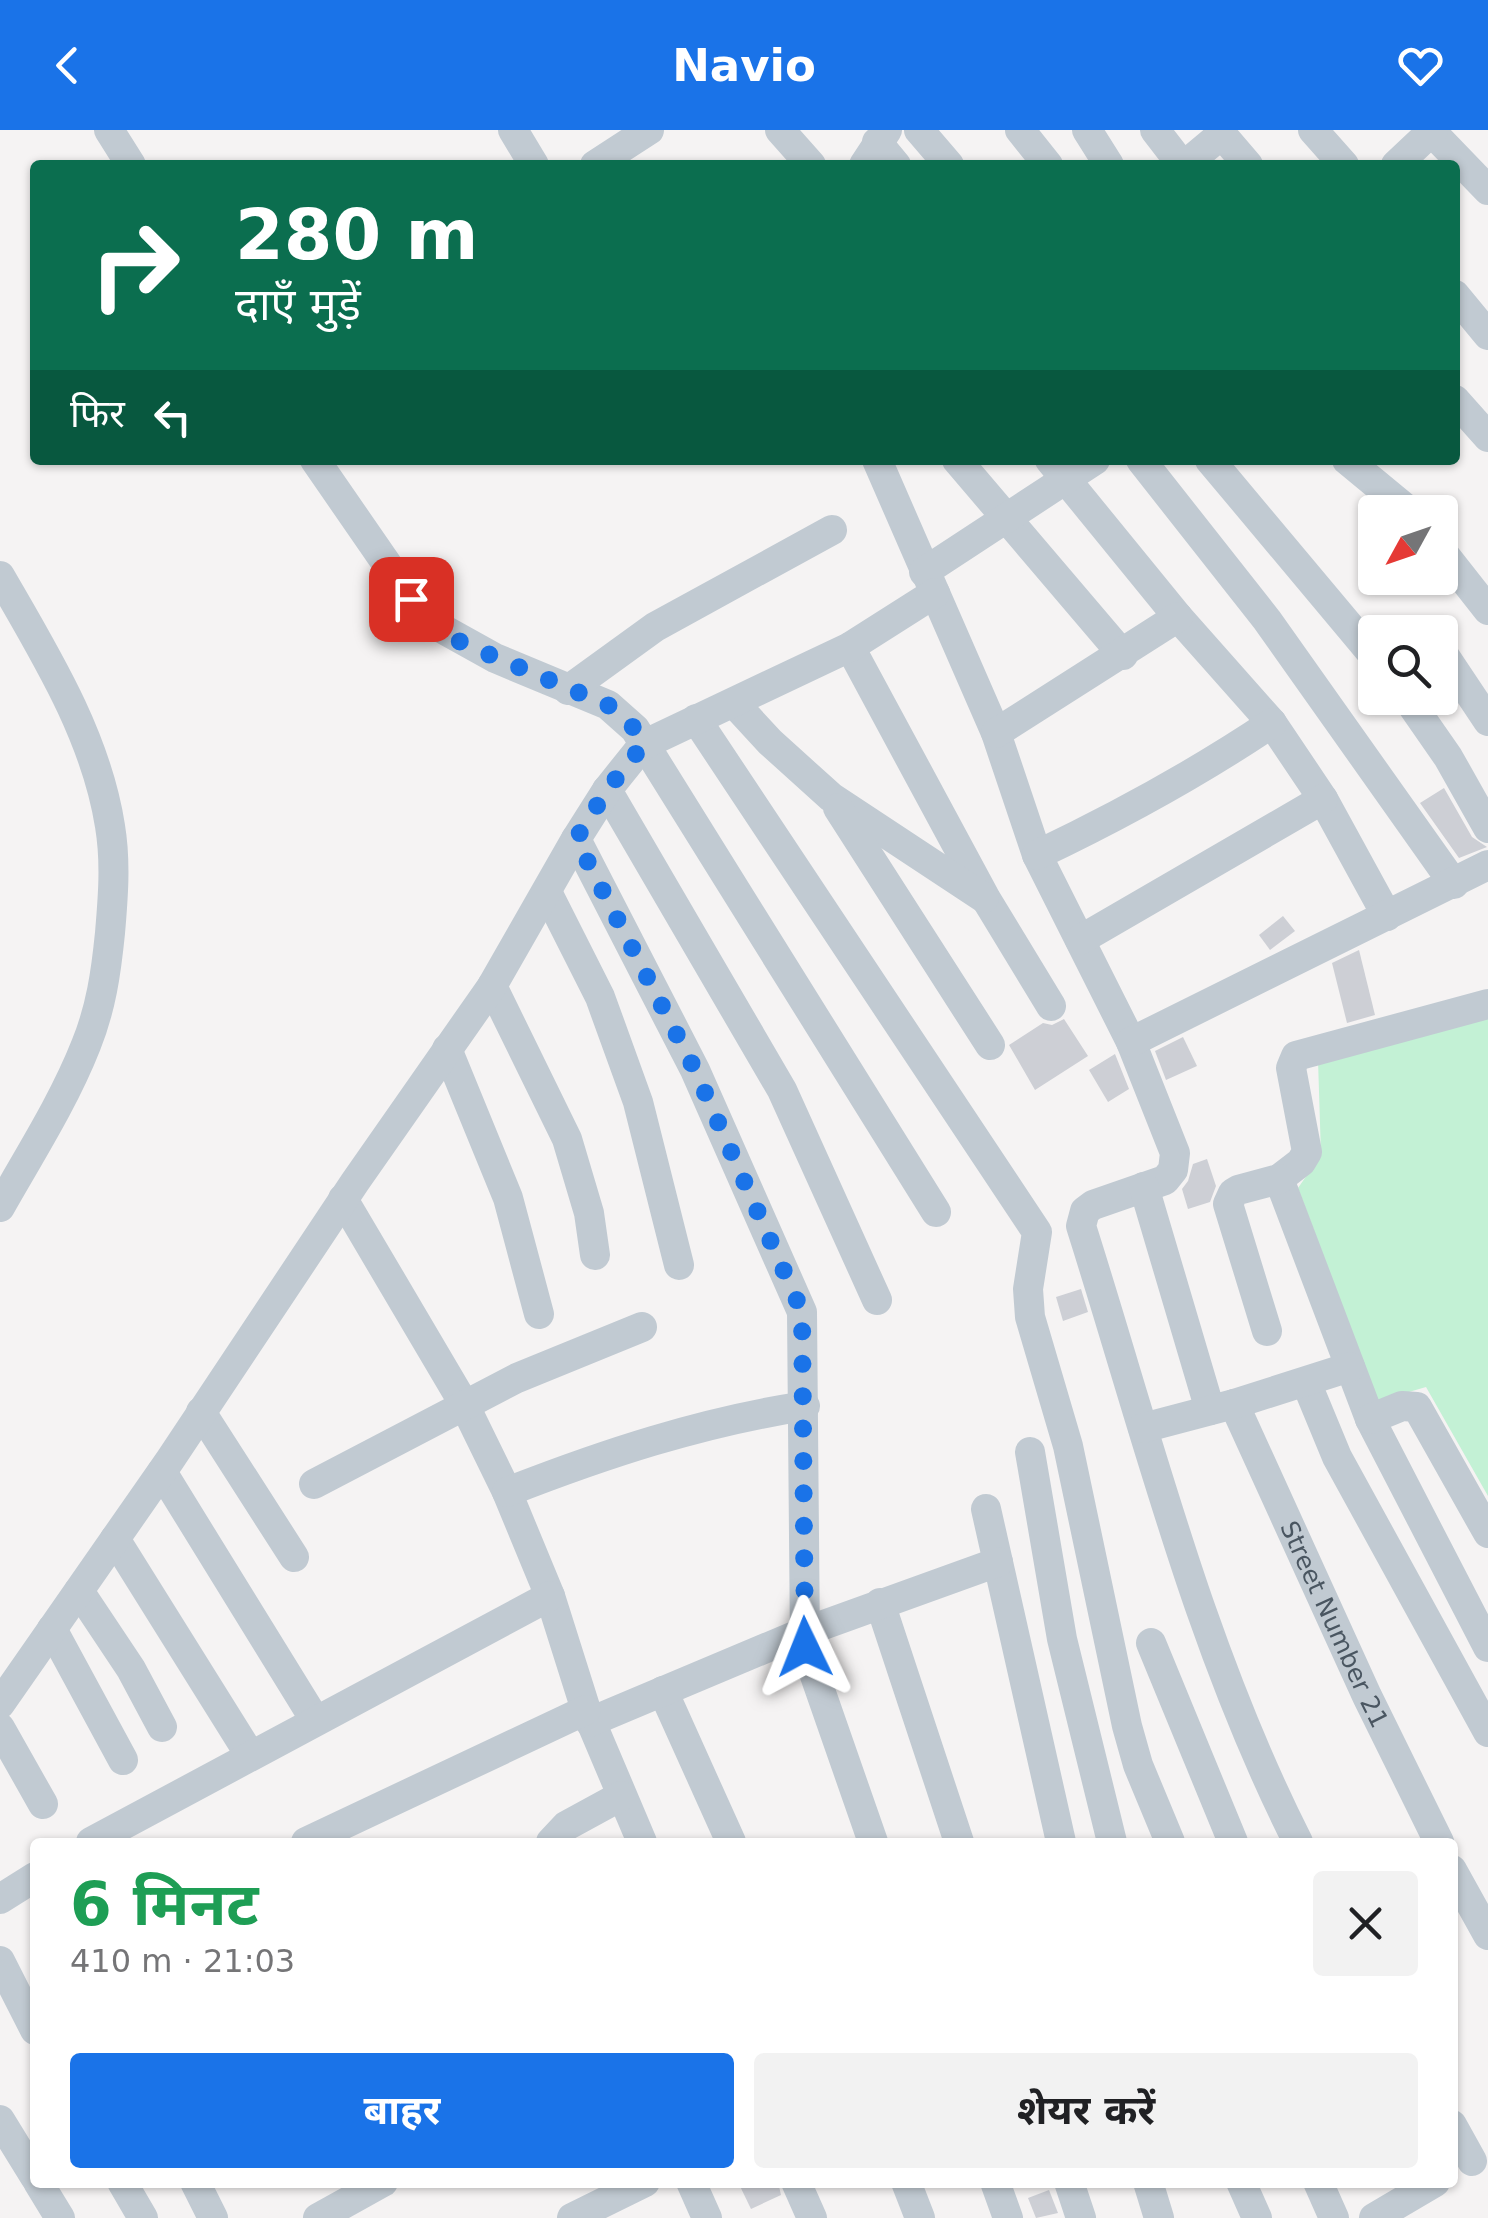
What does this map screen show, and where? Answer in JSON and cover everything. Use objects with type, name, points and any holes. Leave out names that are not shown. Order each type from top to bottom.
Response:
[{"type":"street","points":[[109,130],[127,160]]},
{"type":"street","points":[[513,130],[531,160]]},
{"type":"street","points":[[604,160],[649,130]]},
{"type":"street","points":[[780,130],[807,160]]},
{"type":"street","points":[[919,130],[946,160]]},
{"type":"street","points":[[1020,130],[1044,160]]},
{"type":"street","points":[[1087,130],[1106,160]]},
{"type":"street","points":[[1155,130],[1180,160]]},
{"type":"street","points":[[1313,130],[1340,160]]},
{"type":"street","points":[[1401,160],[1431,131],[1459,160]]},
{"type":"street","points":[[1189,160],[1220,132],[1244,160]]},
{"type":"street","points":[[1460,161],[1488,190]]},
{"type":"street","points":[[1460,302],[1488,335]]},
{"type":"street","points":[[1460,406],[1488,437]]},
{"type":"street","points":[[318,465],[411,599],[441,628],[462,643],[608,705],[635,729],[936,1212]]},
{"type":"street","points":[[878,465],[996,734],[1037,855],[1131,1042],[1176,1153],[1169,1176],[1093,1205],[1081,1218],[1205,1628],[1252,1748],[1296,1838]]},
{"type":"street","points":[[960,465],[1122,654]]},
{"type":"street","points":[[1144,465],[1267,620],[1454,884]]},
{"type":"street","points":[[1214,465],[1358,637]]},
{"type":"street","points":[[1353,465],[1389,495]]},
{"type":"street","points":[[0,1704],[492,986],[576,839],[607,790],[643,745],[850,647],[1007,520],[1058,470],[1272,723],[1323,798],[1387,916]]},
{"type":"street","points":[[568,690],[656,626],[832,530]]},
{"type":"street","points":[[1458,572],[1488,610]]},
{"type":"street","points":[[0,576],[56,672],[91,755],[110,826],[114,882],[104,991],[86,1046],[0,1206]]},
{"type":"street","points":[[996,734],[1178,616]]},
{"type":"street","points":[[850,647],[986,899],[1051,1006]]},
{"type":"street","points":[[1458,675],[1488,721]]},
{"type":"street","points":[[735,704],[770,742],[832,797],[986,899]]},
{"type":"street","points":[[1419,715],[1488,828]]},
{"type":"street","points":[[696,719],[1037,1232],[1028,1289],[1030,1317],[1068,1446],[1127,1726],[1138,1765],[1168,1838]]},
{"type":"street","points":[[1037,855],[1171,787],[1272,723]]},
{"type":"street","points":[[607,790],[782,1090],[878,1300]]},
{"type":"street","points":[[832,797],[990,1045]]},
{"type":"street","points":[[1080,940],[1323,798]]},
{"type":"street","points":[[576,839],[695,1070],[802,1312],[804,1632],[813,1674],[872,1838]]},
{"type":"street","points":[[1131,1042],[1488,865]]},
{"type":"street","points":[[547,892],[600,997],[638,1102],[679,1264]]},
{"type":"street","points":[[492,986],[567,1139],[596,1254]]},
{"type":"street","points":[[1266,1331],[1228,1204],[1232,1192],[1279,1179],[1301,1162],[1307,1152],[1291,1068],[1296,1056],[1488,1004]]},
{"type":"street","points":[[447,1049],[508,1198],[539,1314]]},
{"type":"street","points":[[1279,1179],[1370,1419],[1488,1647]]},
{"type":"street","name":"Street Number 21","points":[[1144,1187],[1222,1407],[1437,1838]]},
{"type":"street","points":[[344,1198],[464,1404],[507,1492],[550,1596],[588,1716],[640,1838]]},
{"type":"street","points":[[314,1484],[464,1404],[642,1327]]},
{"type":"street","points":[[1143,1428],[1350,1367]]},
{"type":"street","points":[[1306,1382],[1337,1457],[1488,1732]]},
{"type":"street","points":[[507,1492],[636,1444],[760,1413],[805,1406]]},
{"type":"street","points":[[1370,1419],[1402,1406],[1416,1406],[1488,1534]]},
{"type":"street","points":[[202,1412],[294,1557]]},
{"type":"street","points":[[1030,1452],[1070,1676],[1111,1838]]},
{"type":"street","points":[[162,1472],[315,1720]]},
{"type":"street","points":[[986,1509],[1061,1838]]},
{"type":"street","points":[[115,1539],[250,1755]]},
{"type":"street","points":[[315,1838],[588,1716],[662,1691],[880,1602],[998,1562]]},
{"type":"street","points":[[78,1591],[130,1669],[162,1727]]},
{"type":"street","points":[[98,1838],[550,1596]]},
{"type":"street","points":[[880,1602],[957,1838]]},
{"type":"street","points":[[52,1630],[123,1760]]},
{"type":"street","points":[[1151,1644],[1232,1838]]},
{"type":"street","points":[[662,1691],[729,1838]]},
{"type":"street","points":[[0,1728],[44,1804]]},
{"type":"street","points":[[555,1838],[566,1826],[621,1796]]},
{"type":"street","points":[[0,1898],[30,1879]]},
{"type":"street","points":[[1458,1881],[1488,1935]]},
{"type":"street","points":[[12,1978],[30,2019]]},
{"type":"street","points":[[0,2120],[30,2169]]},
{"type":"street","points":[[1458,2137],[1471,2162]]},
{"type":"street","points":[[42,2188],[60,2218]]},
{"type":"street","points":[[126,2188],[143,2218]]},
{"type":"street","points":[[198,2188],[213,2218]]},
{"type":"street","points":[[572,2218],[634,2188]]},
{"type":"street","points":[[694,2188],[707,2218]]},
{"type":"street","points":[[799,2188],[812,2218]]},
{"type":"street","points":[[908,2188],[920,2218]]},
{"type":"street","points":[[997,2188],[1008,2218]]},
{"type":"street","points":[[1071,2188],[1081,2218]]},
{"type":"street","points":[[1150,2188],[1159,2218]]},
{"type":"street","points":[[1244,2188],[1257,2218]]},
{"type":"street","points":[[1321,2188],[1334,2218]]},
{"type":"street","points":[[1374,2218],[1396,2192]]},
{"type":"street","points":[[318,2218],[369,2194]]},
{"type":"green space","points":[[1488,1017],[1488,1496],[1426,1387],[1378,1401],[1298,1188],[1321,1155],[1318,1060]]},
{"type":"building","points":[[1444,788],[1472,837],[1487,847],[1459,858],[1420,803]]},
{"type":"building","points":[[1283,916],[1295,931],[1270,950],[1259,935]]},
{"type":"building","points":[[1359,950],[1375,1015],[1347,1023],[1332,963]]},
{"type":"building","points":[[1064,1019],[1088,1056],[1035,1090],[1009,1045],[1043,1023],[1052,1025]]},
{"type":"building","points":[[1183,1037],[1197,1066],[1166,1080],[1155,1051]]},
{"type":"building","points":[[1115,1054],[1129,1089],[1108,1102],[1089,1070]]},
{"type":"building","points":[[1207,1159],[1216,1186],[1210,1202],[1188,1209],[1182,1189],[1193,1164]]},
{"type":"building","points":[[1081,1289],[1088,1312],[1063,1321],[1056,1297]]},
{"type":"building","points":[[741,2188],[779,2188],[781,2195],[751,2209]]},
{"type":"building","points":[[1049,2190],[1058,2213],[1036,2218],[1028,2198]]},
{"type":"route","points":[[411,599],[462,643],[608,705],[635,729],[643,745],[607,790],[576,839],[695,1070],[802,1312],[805,1647]]}]
